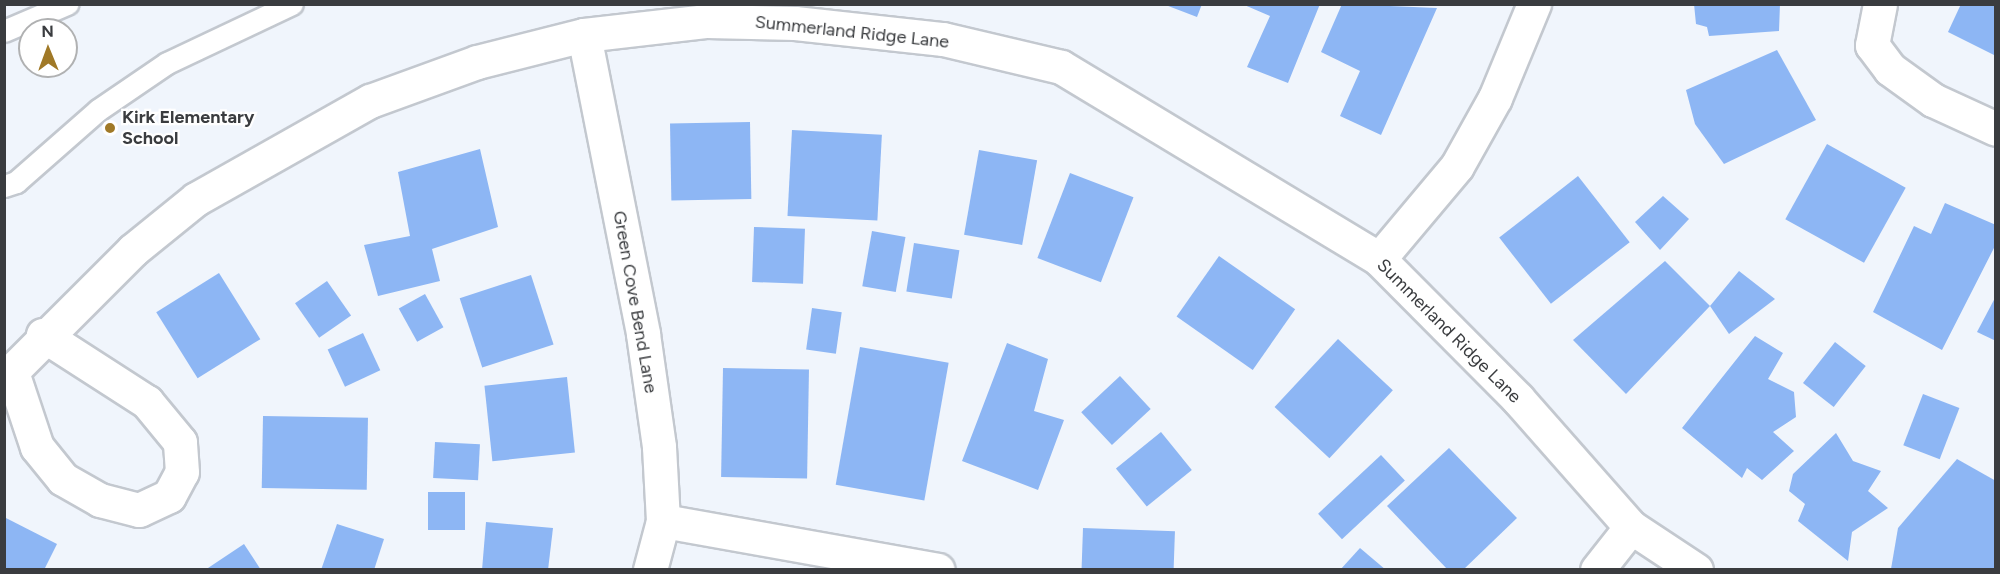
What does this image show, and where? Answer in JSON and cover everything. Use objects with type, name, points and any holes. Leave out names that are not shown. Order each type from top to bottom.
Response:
[{"type":"street","points":[[1379,259],[1457,165],[1495,98],[1534,4]]},
{"type":"street","points":[[1880,4],[1872,45],[1890,69],[1933,100],[1995,129]]},
{"type":"street","name":"Summerland Ridge Lane","points":[[8,375],[43,335],[133,250],[196,199],[270,153],[370,101],[477,62],[584,35],[707,21],[796,14],[943,39],[1061,67],[1379,259],[1518,399],[1631,527],[1695,570]]},
{"type":"street","name":"Green Cove Bend Lane","points":[[584,35],[644,334],[663,521],[650,570]]},
{"type":"street","points":[[8,375],[37,447],[63,480],[100,501],[139,510],[169,496],[182,472],[180,442],[147,402],[43,335]]},
{"type":"street","points":[[663,521],[938,570]]},
{"type":"street","points":[[1597,570],[1631,527]]},
{"type":"lane","points":[[4,31],[67,4]]},
{"type":"lane","points":[[4,186],[16,182],[98,110],[167,63],[292,4]]},
{"type":"building","points":[[1163,4],[1202,4],[1197,17]]},
{"type":"building","points":[[1242,4],[1320,4],[1288,83],[1247,67],[1270,16]]},
{"type":"building","points":[[1342,4],[1437,8],[1381,135],[1340,116],[1360,71],[1321,52]]},
{"type":"building","points":[[1694,4],[1780,4],[1779,31],[1709,36],[1707,27],[1696,24]]},
{"type":"building","points":[[1961,4],[1996,4],[1996,56],[1948,32]]},
{"type":"building","points":[[1777,50],[1816,120],[1724,164],[1695,124],[1686,90]]},
{"type":"building","points":[[750,122],[751,199],[671,200],[670,123]]},
{"type":"building","points":[[792,130],[882,135],[877,221],[787,216]]},
{"type":"building","points":[[1827,144],[1906,188],[1864,263],[1785,219]]},
{"type":"building","points":[[480,149],[498,227],[432,249],[440,281],[378,296],[364,245],[410,236],[398,172]]},
{"type":"building","points":[[979,150],[1037,160],[1022,245],[964,235]]},
{"type":"building","points":[[1070,173],[1133,197],[1101,282],[1037,258]]},
{"type":"building","points":[[1578,176],[1630,242],[1551,304],[1499,238]]},
{"type":"building","points":[[1663,196],[1689,219],[1660,250],[1635,222]]},
{"type":"building","points":[[1945,203],[1996,225],[1996,244],[1942,350],[1873,312],[1914,226],[1931,234]]},
{"type":"building","points":[[754,227],[805,229],[803,284],[752,282]]},
{"type":"building","points":[[872,231],[905,237],[896,292],[862,286]]},
{"type":"building","points":[[914,243],[959,250],[952,299],[906,291]]},
{"type":"building","points":[[1219,256],[1295,309],[1253,370],[1177,317]]},
{"type":"building","points":[[1665,261],[1710,306],[1626,394],[1573,340]]},
{"type":"building","points":[[1739,271],[1775,299],[1729,334],[1710,306]]},
{"type":"building","points":[[219,273],[260,339],[198,378],[156,312]]},
{"type":"building","points":[[531,275],[554,344],[482,368],[460,298]]},
{"type":"building","points":[[327,281],[351,315],[319,338],[295,303]]},
{"type":"building","points":[[425,294],[443,327],[417,342],[399,309]]},
{"type":"building","points":[[1996,296],[1996,341],[1977,332]]},
{"type":"building","points":[[812,308],[842,312],[836,354],[806,350]]},
{"type":"building","points":[[363,333],[380,370],[345,387],[328,349]]},
{"type":"building","points":[[1755,336],[1783,353],[1768,379],[1794,392],[1796,417],[1773,432],[1794,451],[1762,480],[1747,468],[1742,478],[1682,428]]},
{"type":"building","points":[[1338,339],[1393,390],[1329,458],[1275,407]]},
{"type":"building","points":[[1835,342],[1866,366],[1834,407],[1803,383]]},
{"type":"building","points":[[1007,343],[1048,359],[1034,411],[1064,420],[1038,490],[962,461]]},
{"type":"building","points":[[860,347],[949,363],[924,501],[836,485]]},
{"type":"building","points":[[723,368],[809,370],[807,478],[721,477]]},
{"type":"building","points":[[1120,376],[1151,409],[1112,445],[1081,412]]},
{"type":"building","points":[[567,377],[575,453],[492,461],[484,386]]},
{"type":"building","points":[[1923,394],[1959,408],[1940,459],[1903,445]]},
{"type":"building","points":[[263,416],[368,418],[367,490],[262,488]]},
{"type":"building","points":[[1161,432],[1192,470],[1147,507],[1116,469]]},
{"type":"building","points":[[1836,433],[1853,461],[1881,471],[1868,491],[1888,508],[1852,532],[1848,561],[1798,521],[1805,504],[1789,491],[1793,474]]},
{"type":"building","points":[[435,442],[480,444],[478,480],[433,478]]},
{"type":"building","points":[[1449,448],[1517,518],[1463,570],[1448,570],[1387,506]]},
{"type":"building","points":[[1381,455],[1405,481],[1342,539],[1318,514]]},
{"type":"building","points":[[1957,459],[1996,481],[1996,570],[1891,569],[1898,528]]},
{"type":"building","points":[[428,492],[465,492],[465,530],[428,530]]},
{"type":"building","points":[[4,517],[57,544],[44,570],[4,570]]},
{"type":"building","points":[[486,522],[553,528],[548,570],[482,570]]},
{"type":"building","points":[[337,524],[384,539],[374,570],[321,570]]},
{"type":"building","points":[[1083,528],[1175,531],[1174,570],[1082,570]]},
{"type":"building","points":[[244,544],[261,570],[205,570]]},
{"type":"building","points":[[1360,548],[1386,570],[1340,570]]},
{"type":"place","name":"Kirk Elementary School","points":[[110,128]]}]
